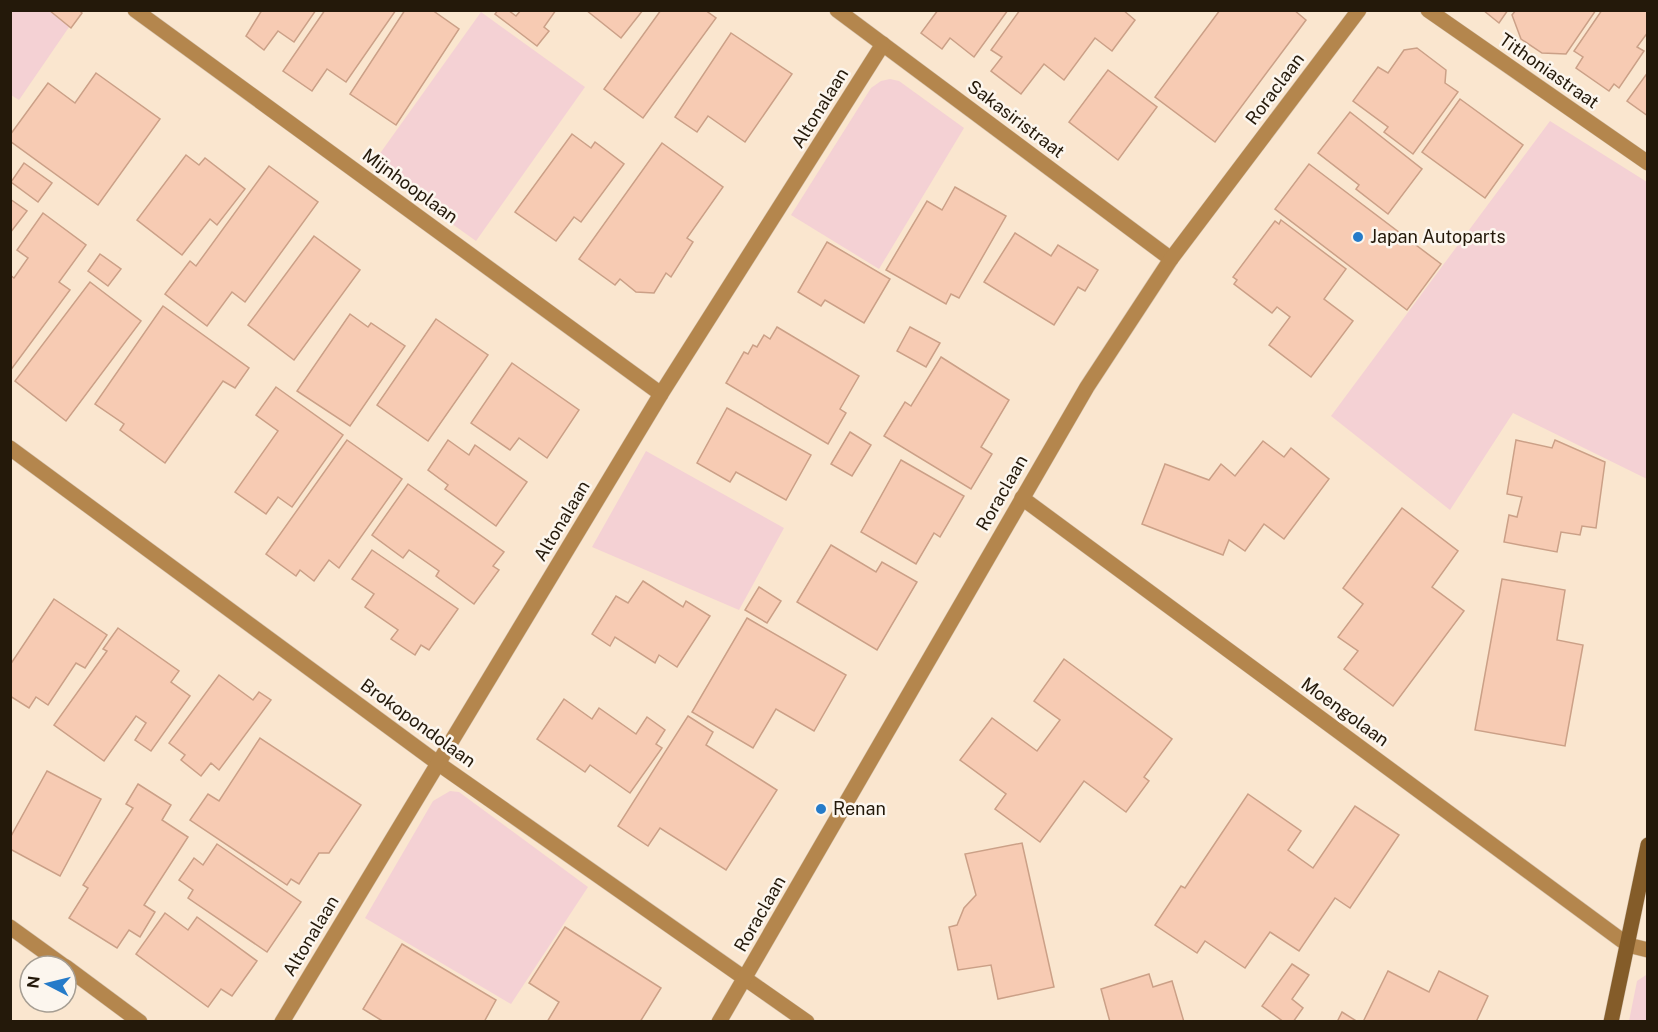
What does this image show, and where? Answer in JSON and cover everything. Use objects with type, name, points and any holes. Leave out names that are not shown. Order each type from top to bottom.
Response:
[{"type":"main road","points":[[1611,1022],[1647,844]]},
{"type":"street","name":"Mijnhooplaan","points":[[135,10],[661,393]]},
{"type":"street","name":"Sakasiristraat","points":[[837,10],[1171,259]]},
{"type":"street","name":"Roraclaan","points":[[719,1022],[1087,387],[1171,259],[1359,10]]},
{"type":"street","name":"Tithoniastraat","points":[[1428,10],[1647,163]]},
{"type":"street","name":"Altonalaan","points":[[282,1022],[661,393],[883,44]]},
{"type":"street","name":"Brokopondolaan","points":[[10,448],[439,764],[746,977],[807,1022]]},
{"type":"street","name":"Moengolaan","points":[[1022,498],[1628,945],[1647,950]]},
{"type":"street","points":[[10,927],[47,954]]},
{"type":"street","points":[[78,977],[140,1022]]},
{"type":"shaded area","points":[[11,11],[80,11],[19,100],[11,95]]},
{"type":"shaded area","points":[[481,12],[585,87],[476,241],[371,166]]},
{"type":"shaded area","points":[[890,79],[899,81],[964,128],[879,269],[791,215],[871,88],[881,81]]},
{"type":"shaded area","points":[[1550,121],[1647,182],[1647,479],[1513,413],[1450,510],[1331,416]]},
{"type":"shaded area","points":[[646,451],[784,528],[739,610],[592,547]]},
{"type":"shaded area","points":[[450,791],[459,792],[588,887],[511,1004],[365,918],[433,801]]},
{"type":"shaded area","points":[[1646,975],[1647,1021],[1629,1021],[1637,981]]},
{"type":"building","points":[[49,10],[79,10],[82,13],[71,28]]},
{"type":"building","points":[[262,10],[316,10],[294,42],[278,31],[264,50],[246,36]]},
{"type":"building","points":[[325,10],[396,10],[346,82],[327,69],[312,91],[283,71]]},
{"type":"building","points":[[405,10],[432,10],[459,29],[396,125],[350,94]]},
{"type":"building","points":[[498,10],[508,10],[516,16],[521,10],[556,10],[544,27],[549,31],[537,46],[495,14]]},
{"type":"building","points":[[586,10],[643,10],[621,38]]},
{"type":"building","points":[[661,10],[705,10],[716,18],[643,118],[604,89]]},
{"type":"building","points":[[938,10],[1008,10],[974,57],[950,38],[942,49],[921,33]]},
{"type":"building","points":[[1020,10],[1123,10],[1135,20],[1112,51],[1095,38],[1064,80],[1044,64],[1021,94],[991,71],[1002,57],[991,50]]},
{"type":"building","points":[[1220,10],[1294,10],[1306,20],[1215,142],[1155,97]]},
{"type":"building","points":[[1483,10],[1508,10],[1499,23]]},
{"type":"building","points":[[1516,10],[1596,10],[1566,54],[1542,53],[1521,39],[1512,15]]},
{"type":"building","points":[[1602,10],[1648,10],[1648,32],[1637,47],[1644,51],[1619,88],[1614,84],[1609,91],[1576,68],[1583,57],[1574,51]]},
{"type":"building","points":[[731,33],[792,74],[745,142],[708,116],[697,132],[675,117]]},
{"type":"building","points":[[1417,48],[1446,70],[1445,83],[1458,92],[1413,154],[1384,132],[1388,127],[1353,101],[1378,67],[1388,73],[1404,50]]},
{"type":"building","points":[[1108,70],[1157,107],[1118,160],[1069,122]]},
{"type":"building","points":[[1648,72],[1648,116],[1627,101]]},
{"type":"building","points":[[96,73],[160,119],[98,205],[10,141],[10,135],[48,83],[75,103]]},
{"type":"building","points":[[1460,99],[1523,145],[1485,198],[1422,152]]},
{"type":"building","points":[[1350,112],[1422,169],[1388,214],[1356,189],[1359,185],[1318,153]]},
{"type":"building","points":[[572,134],[591,148],[595,142],[624,164],[581,222],[574,217],[556,241],[515,212]]},
{"type":"building","points":[[662,143],[723,187],[687,238],[693,242],[671,277],[666,273],[654,293],[636,292],[620,279],[615,285],[579,259]]},
{"type":"building","points":[[186,155],[199,165],[205,158],[245,189],[217,225],[210,219],[182,255],[137,220]]},
{"type":"building","points":[[24,163],[52,183],[38,202],[11,182]]},
{"type":"building","name":"Japan Autoparts","points":[[1309,164],[1441,264],[1407,310],[1275,209]]},
{"type":"building","points":[[269,166],[318,202],[245,302],[232,292],[207,326],[165,294],[190,261],[196,266]]},
{"type":"building","points":[[955,187],[1006,216],[959,298],[951,294],[946,304],[886,270],[927,201],[942,210]]},
{"type":"building","points":[[10,199],[27,211],[10,233]]},
{"type":"building","points":[[43,213],[86,245],[59,282],[70,290],[10,371],[10,275],[14,278],[28,258],[17,250]]},
{"type":"building","points":[[1281,220],[1346,269],[1324,299],[1353,321],[1311,377],[1269,345],[1290,317],[1277,307],[1272,313],[1234,284],[1237,280],[1233,277],[1275,221],[1279,224]]},
{"type":"building","points":[[1015,233],[1051,256],[1058,245],[1098,270],[1085,291],[1078,287],[1054,325],[984,282]]},
{"type":"building","points":[[314,236],[360,270],[294,360],[248,325]]},
{"type":"building","points":[[827,242],[890,279],[864,323],[825,300],[821,306],[798,292]]},
{"type":"building","points":[[100,254],[121,269],[108,286],[88,271]]},
{"type":"building","points":[[90,282],[141,321],[66,421],[15,381]]},
{"type":"building","points":[[163,306],[249,368],[235,388],[223,381],[165,463],[120,430],[124,424],[95,404]]},
{"type":"building","points":[[350,314],[368,327],[371,323],[405,346],[350,426],[297,391]]},
{"type":"building","points":[[436,319],[488,355],[428,441],[377,405]]},
{"type":"building","points":[[777,327],[859,376],[840,409],[846,413],[828,444],[726,383],[744,352],[748,354],[753,345],[757,347],[764,335],[770,339]]},
{"type":"building","points":[[910,327],[940,343],[926,367],[897,351]]},
{"type":"building","points":[[941,357],[1009,400],[981,447],[992,454],[971,489],[884,436],[905,402],[911,406]]},
{"type":"building","points":[[512,363],[579,410],[547,458],[519,438],[510,450],[471,423]]},
{"type":"building","points":[[276,387],[343,435],[292,507],[278,497],[266,514],[235,492],[278,431],[256,415]]},
{"type":"building","points":[[727,408],[811,455],[786,500],[736,472],[730,482],[697,463]]},
{"type":"building","points":[[850,432],[871,445],[852,476],[831,464]]},
{"type":"building","points":[[347,440],[402,479],[339,568],[329,560],[314,581],[300,570],[296,576],[266,554]]},
{"type":"building","points":[[448,440],[469,455],[475,445],[527,482],[496,526],[445,489],[448,485],[428,470]]},
{"type":"building","points":[[1516,440],[1552,448],[1555,440],[1605,462],[1596,528],[1582,526],[1580,535],[1561,532],[1557,552],[1504,542],[1509,515],[1517,517],[1522,497],[1507,494]]},
{"type":"building","points":[[1263,441],[1284,457],[1291,448],[1329,479],[1284,539],[1264,524],[1245,551],[1229,540],[1223,555],[1142,524],[1165,464],[1209,480],[1221,464],[1235,476]]},
{"type":"building","points":[[901,460],[964,496],[940,537],[934,533],[916,564],[861,532]]},
{"type":"building","points":[[408,484],[504,552],[493,566],[499,570],[474,604],[436,576],[439,571],[409,550],[403,558],[372,535]]},
{"type":"building","points":[[1402,508],[1458,551],[1432,587],[1464,611],[1393,706],[1344,669],[1358,651],[1338,637],[1363,604],[1343,588]]},
{"type":"building","points":[[831,545],[876,572],[882,562],[917,582],[877,650],[797,602]]},
{"type":"building","points":[[372,550],[458,609],[429,650],[421,645],[415,655],[391,639],[398,630],[365,607],[374,594],[352,579]]},
{"type":"building","points":[[1502,579],[1565,590],[1557,640],[1583,645],[1565,746],[1475,730]]},
{"type":"building","points":[[643,581],[683,607],[686,601],[710,616],[677,667],[659,655],[655,663],[615,637],[610,646],[592,634],[616,596],[628,603]]},
{"type":"building","points":[[759,587],[781,601],[767,623],[745,610]]},
{"type":"building","points":[[54,599],[107,635],[85,668],[76,663],[48,705],[36,697],[29,708],[10,696],[10,665]]},
{"type":"building","points":[[747,618],[846,675],[814,731],[776,709],[753,748],[692,712]]},
{"type":"building","points":[[118,628],[179,671],[171,682],[190,696],[151,751],[135,740],[146,723],[136,716],[104,761],[54,725],[107,651],[103,649]]},
{"type":"building","points":[[1064,659],[1172,739],[1144,777],[1149,781],[1126,812],[1084,781],[1040,842],[995,809],[1006,794],[960,760],[992,718],[1037,751],[1060,720],[1034,701]]},
{"type":"building","points":[[219,675],[253,700],[259,692],[271,700],[219,770],[211,763],[201,776],[181,760],[185,755],[169,743]]},
{"type":"building","points":[[564,699],[592,719],[599,708],[636,734],[647,717],[665,730],[656,744],[662,748],[630,793],[590,765],[585,772],[537,739]]},
{"type":"building","points":[[688,716],[713,732],[706,745],[777,790],[726,870],[660,828],[648,846],[618,826]]},
{"type":"building","points":[[260,738],[361,805],[329,853],[319,853],[299,884],[291,879],[287,885],[190,820],[208,794],[219,801]]},
{"type":"building","points":[[47,771],[101,799],[60,876],[10,849],[10,838]]},
{"type":"building","points":[[138,784],[171,805],[162,820],[188,837],[144,905],[155,912],[140,937],[129,930],[117,948],[69,918],[88,888],[83,885],[133,808],[126,804]]},
{"type":"building","points":[[1248,794],[1301,831],[1288,850],[1313,868],[1355,806],[1399,835],[1350,908],[1335,898],[1299,951],[1270,932],[1245,968],[1205,941],[1197,953],[1155,925],[1181,886],[1185,888]]},
{"type":"building","points":[[1022,843],[1054,987],[998,999],[991,965],[958,970],[949,927],[957,925],[964,908],[976,895],[965,854]]},
{"type":"building","points":[[217,844],[301,902],[267,952],[188,898],[193,890],[179,880],[194,858],[203,865]]},
{"type":"building","points":[[165,913],[188,930],[197,917],[257,961],[232,996],[221,989],[208,1007],[136,954]]},
{"type":"building","points":[[565,927],[661,988],[640,1022],[547,1022],[559,1002],[529,983]]},
{"type":"building","points":[[402,944],[496,1000],[484,1022],[384,1022],[363,1009]]},
{"type":"building","points":[[1292,964],[1309,975],[1292,999],[1303,1008],[1293,1022],[1284,1022],[1262,1006]]},
{"type":"building","points":[[1388,971],[1429,992],[1439,971],[1488,996],[1476,1022],[1363,1022]]},
{"type":"building","points":[[1149,974],[1153,987],[1172,981],[1184,1022],[1110,1022],[1101,989]]},
{"type":"building","points":[[1342,1012],[1358,1022],[1337,1022]]},
{"type":"place","name":"Japan Autoparts","points":[[1358,237]]},
{"type":"place","name":"Renan","points":[[821,809]]}]
